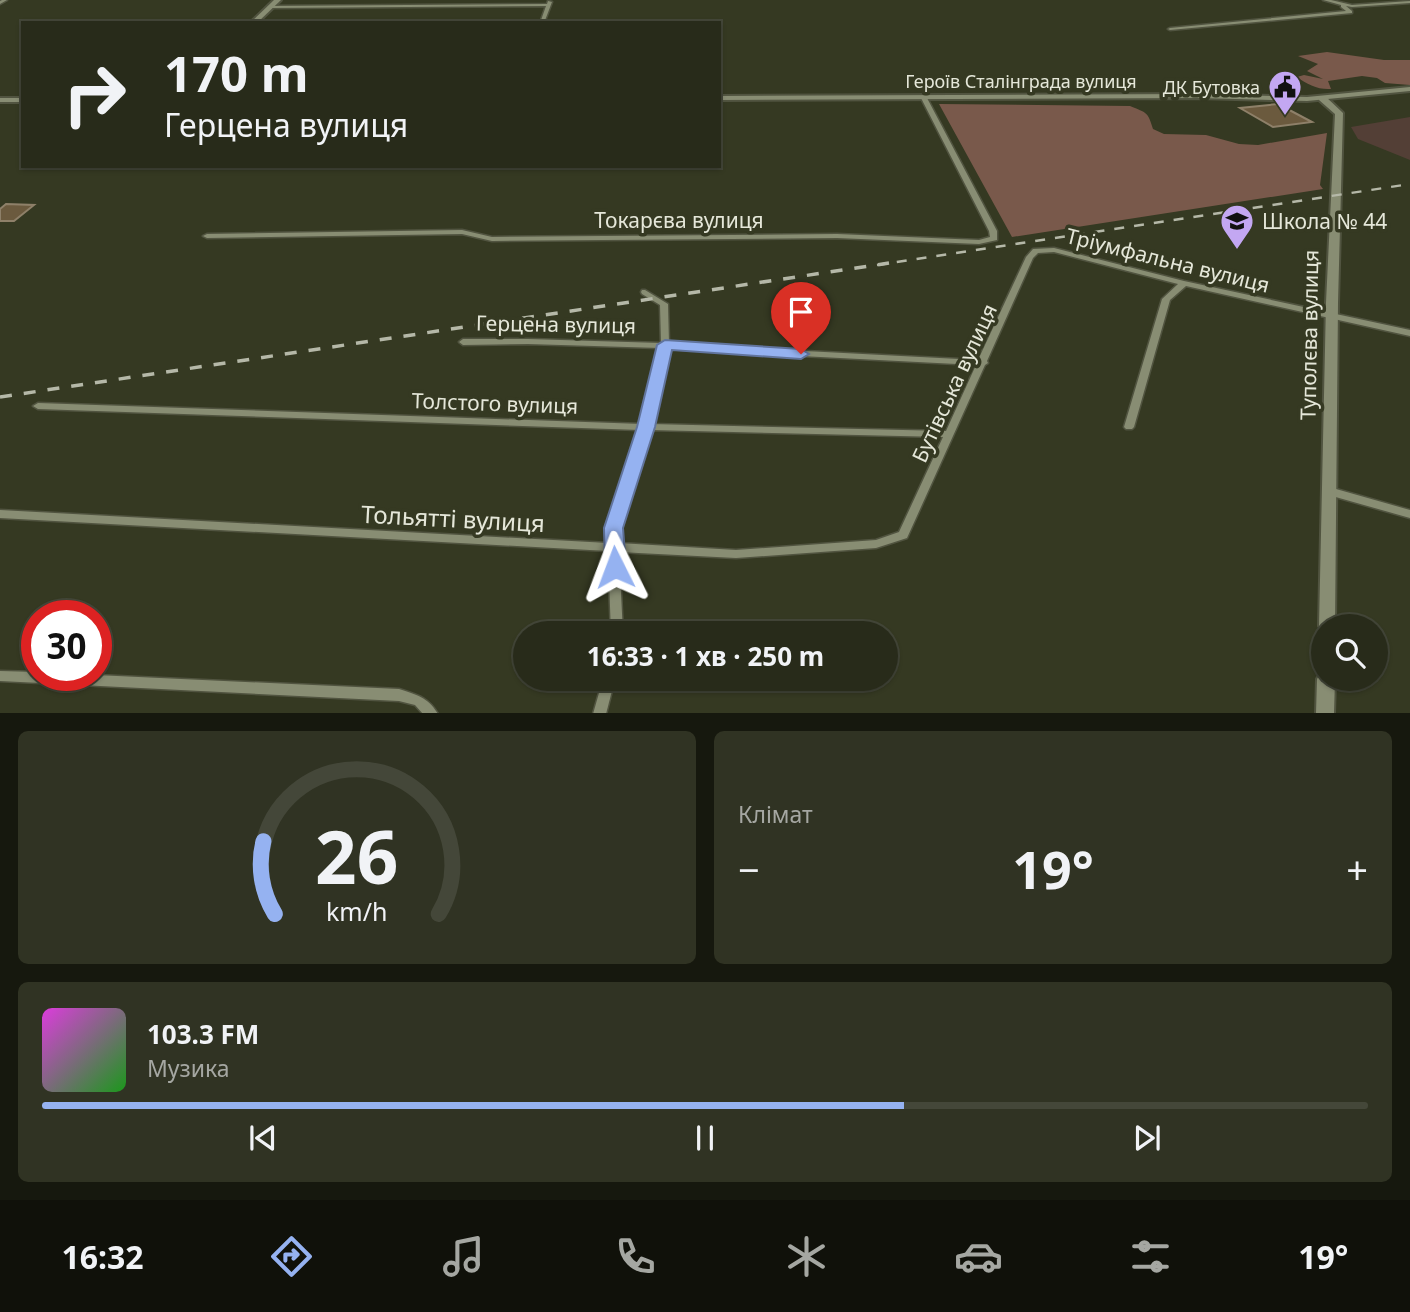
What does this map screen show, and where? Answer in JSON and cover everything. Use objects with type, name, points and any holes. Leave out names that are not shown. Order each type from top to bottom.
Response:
[{"type":"street","points":[[0,3],[5,0]]},
{"type":"street","points":[[255,21],[278,0]]},
{"type":"street","points":[[1325,0],[1343,6],[1410,2]]},
{"type":"street","points":[[270,7],[550,3],[543,21]]},
{"type":"street","points":[[1170,29],[1350,12],[1343,6]]},
{"type":"street","points":[[1322,98],[1410,89]]},
{"type":"street","name":"Героїв Сталінграда вулиця","points":[[721,98],[1322,98]]},
{"type":"street","name":"Токарєва вулиця","points":[[207,236],[461,232],[492,239],[837,236],[979,242],[994,238],[993,231],[924,98]]},
{"type":"street","name":"Туполєва вулиця","points":[[1322,98],[1339,113],[1332,316],[1327,614]]},
{"type":"street","points":[[0,100],[21,100]]},
{"type":"street","name":"Тріумфальна вулиця","points":[[1040,250],[1054,250],[1184,283],[1410,333]]},
{"type":"street","name":"Бутівська вулиця","points":[[903,535],[984,363],[1030,257],[1040,250]]},
{"type":"street","points":[[1129,427],[1166,299],[1184,283]]},
{"type":"street","points":[[617,621],[613,528],[646,427],[665,345],[664,304],[645,292]]},
{"type":"street","name":"Герцена вулиця","points":[[463,342],[550,340],[882,360],[984,363]]},
{"type":"street","name":"Толстого вулиця","points":[[38,406],[646,427],[950,434]]},
{"type":"street","points":[[1329,491],[1410,514]]},
{"type":"street","name":"Тольятті вулиця","points":[[0,514],[736,554],[876,544],[903,535]]},
{"type":"street","points":[[0,676],[399,695],[419,701],[432,713]]},
{"type":"street","points":[[599,713],[605,691]]},
{"type":"street","points":[[1325,713],[1326,691]]},
{"type":"shaded area","points":[[1327,52],[1384,60],[1410,60],[1410,85],[1385,83],[1377,78],[1362,76],[1328,81],[1331,89],[1326,89],[1313,86],[1297,77],[1304,75],[1323,79],[1307,71],[1318,64],[1298,56]]},
{"type":"shaded area","points":[[939,104],[1130,106],[1146,114],[1153,129],[1164,134],[1206,135],[1239,144],[1258,145],[1327,133],[1320,185],[1323,189],[1012,237]]},
{"type":"shaded area","points":[[1410,117],[1410,160],[1358,139],[1351,127]]},
{"type":"building","name":"ДК Бутовка","points":[[1278,104],[1312,122],[1273,127],[1240,108]]},
{"type":"building","points":[[6,204],[34,205],[14,221],[0,221],[0,209]]},
{"type":"railway","points":[[877,265],[1410,184]]},
{"type":"railway","points":[[0,397],[889,263]]},
{"type":"place","name":"ДК Бутовка","points":[[1285,117]]},
{"type":"place","name":"Школа № 44","points":[[1237,251]]},
{"type":"route","points":[[615,567],[613,528],[646,427],[665,345],[801,354]]}]
